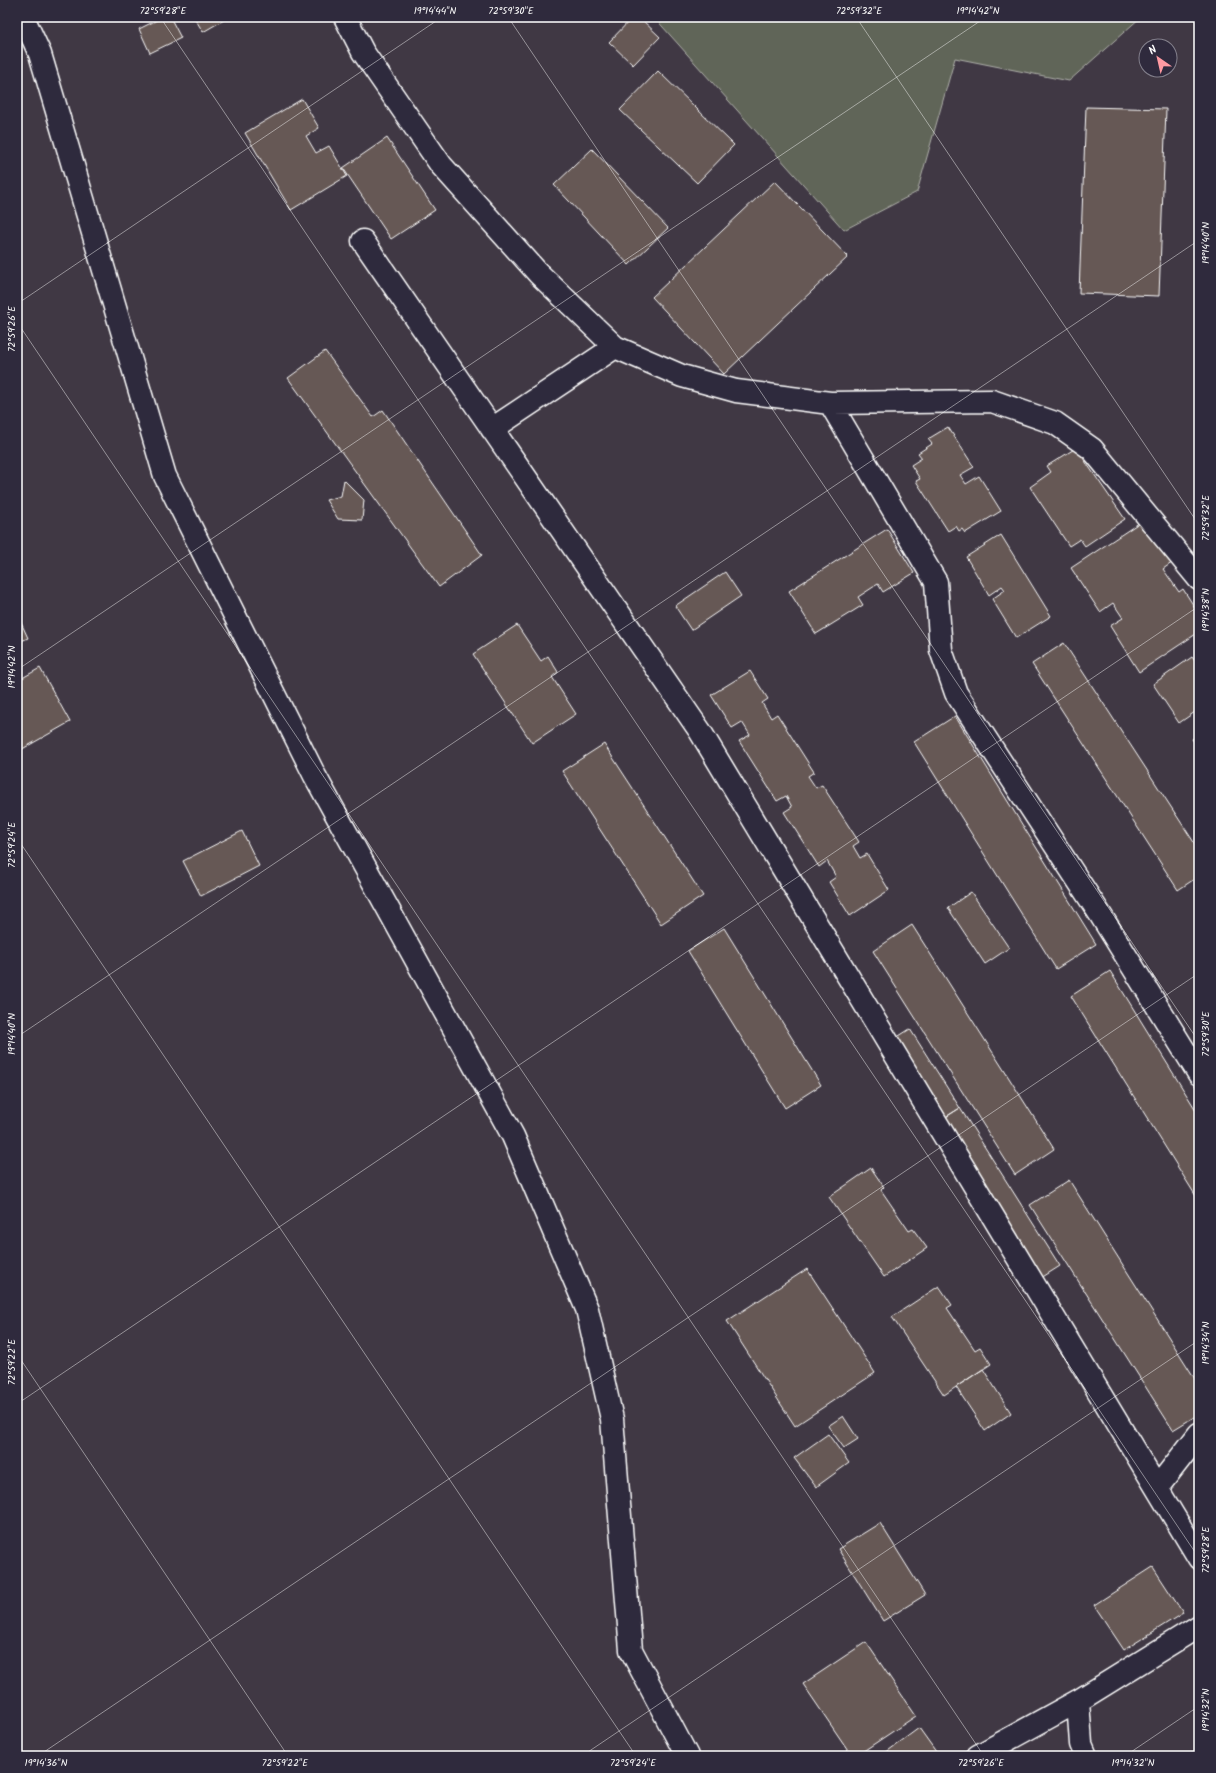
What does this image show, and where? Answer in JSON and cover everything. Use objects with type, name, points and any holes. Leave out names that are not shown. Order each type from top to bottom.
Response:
[{"type":"lane","points":[[23,17],[40,54],[165,476],[315,776],[512,1136],[587,1310],[612,1419],[631,1650],[687,1756]]},
{"type":"lane","points":[[345,17],[363,52],[440,165],[538,273],[615,347],[682,376],[736,391],[830,403],[992,401],[1055,423],[1092,449],[1199,580]]},
{"type":"lane","points":[[363,241],[700,731],[1199,1558]]},
{"type":"lane","points":[[492,429],[615,347]]},
{"type":"lane","points":[[830,403],[936,582],[941,650],[956,694],[1100,914],[1199,1074]]},
{"type":"lane","points":[[1157,1488],[1199,1434]]},
{"type":"lane","points":[[978,1756],[1078,1701],[1199,1626]]},
{"type":"lane","points":[[1078,1701],[1081,1744],[1086,1756]]},
{"type":"green space","points":[[654,17],[1141,17],[1069,81],[955,58],[917,192],[844,230]]},
{"type":"building","points":[[163,17],[170,17],[181,38],[150,53],[139,29]]},
{"type":"building","points":[[194,17],[229,17],[203,32]]},
{"type":"building","points":[[633,17],[639,17],[660,37],[633,65],[609,42]]},
{"type":"building","points":[[658,71],[734,145],[697,183],[620,110]]},
{"type":"building","points":[[302,99],[319,128],[306,136],[316,153],[329,146],[347,176],[291,210],[245,133]]},
{"type":"building","points":[[1086,107],[1166,109],[1159,296],[1079,293]]},
{"type":"building","points":[[387,138],[435,210],[391,239],[343,168]]},
{"type":"building","points":[[592,149],[668,228],[629,265],[554,185]]},
{"type":"building","points":[[775,181],[848,257],[724,374],[652,297]]},
{"type":"building","points":[[325,351],[373,417],[383,410],[482,555],[439,587],[288,378]]},
{"type":"building","points":[[948,427],[974,467],[960,475],[966,484],[979,476],[1001,511],[965,533],[962,529],[959,531],[956,526],[948,531],[916,481],[920,479],[911,465],[922,458],[918,453],[932,444],[928,439]]},
{"type":"building","points":[[1076,448],[1125,519],[1085,546],[1080,539],[1069,546],[1030,487],[1051,472],[1047,466]]},
{"type":"building","points":[[344,480],[364,500],[362,520],[338,519],[326,500],[341,496]]},
{"type":"building","points":[[1148,517],[1176,560],[1163,569],[1179,592],[1183,589],[1199,614],[1199,632],[1139,672],[1110,626],[1123,618],[1113,603],[1100,612],[1071,568]]},
{"type":"building","points":[[887,529],[914,573],[883,592],[878,584],[858,597],[863,605],[816,634],[789,591]]},
{"type":"building","points":[[1001,535],[1051,616],[1016,638],[992,599],[1005,590],[1002,586],[989,595],[966,557]]},
{"type":"building","points":[[725,572],[741,596],[691,630],[675,606]]},
{"type":"building","points":[[17,614],[28,638],[17,643]]},
{"type":"building","points":[[517,625],[541,661],[548,656],[558,672],[552,677],[576,714],[532,743],[473,654]]},
{"type":"building","points":[[1064,643],[1199,850],[1199,876],[1178,890],[1032,664]]},
{"type":"building","points":[[1192,657],[1195,661],[1199,658],[1199,718],[1195,712],[1179,723],[1153,684]]},
{"type":"building","points":[[40,668],[70,722],[17,752],[17,681]]},
{"type":"building","points":[[750,671],[768,699],[762,703],[771,718],[777,714],[814,772],[808,776],[816,788],[822,785],[859,842],[853,846],[860,858],[867,854],[889,890],[850,916],[829,882],[836,877],[827,861],[819,867],[784,812],[792,807],[786,796],[777,801],[739,741],[750,735],[742,722],[732,728],[711,695]]},
{"type":"building","points":[[955,716],[1096,944],[1056,969],[914,742]]},
{"type":"building","points":[[1199,734],[1199,749],[1192,739]]},
{"type":"building","points":[[604,744],[703,896],[661,924],[562,771]]},
{"type":"building","points":[[242,831],[259,866],[201,896],[183,861]]},
{"type":"building","points":[[971,892],[1009,948],[985,964],[948,908]]},
{"type":"building","points":[[912,925],[1054,1149],[1015,1175],[873,951]]},
{"type":"building","points":[[724,928],[821,1085],[785,1108],[688,951]]},
{"type":"building","points":[[1110,971],[1199,1115],[1199,1201],[1071,996]]},
{"type":"building","points":[[910,1029],[960,1108],[941,1120],[891,1041]]},
{"type":"building","points":[[960,1108],[1060,1266],[1041,1278],[941,1120]]},
{"type":"building","points":[[871,1168],[884,1187],[881,1190],[909,1231],[913,1229],[927,1248],[884,1277],[829,1197]]},
{"type":"building","points":[[1069,1180],[1199,1385],[1199,1414],[1173,1430],[1030,1205]]},
{"type":"building","points":[[807,1269],[875,1373],[795,1426],[727,1321]]},
{"type":"building","points":[[939,1286],[952,1305],[947,1308],[975,1350],[980,1347],[991,1364],[944,1395],[892,1317]]},
{"type":"building","points":[[983,1369],[1011,1413],[985,1431],[956,1387]]},
{"type":"building","points":[[843,1416],[858,1439],[844,1448],[828,1426]]},
{"type":"building","points":[[828,1434],[849,1463],[816,1487],[794,1458]]},
{"type":"building","points":[[880,1523],[925,1595],[883,1621],[838,1549]]},
{"type":"building","points":[[1153,1567],[1183,1613],[1124,1650],[1094,1605]]},
{"type":"building","points":[[866,1642],[916,1716],[856,1756],[852,1756],[803,1684]]},
{"type":"building","points":[[919,1728],[939,1756],[881,1756]]}]
